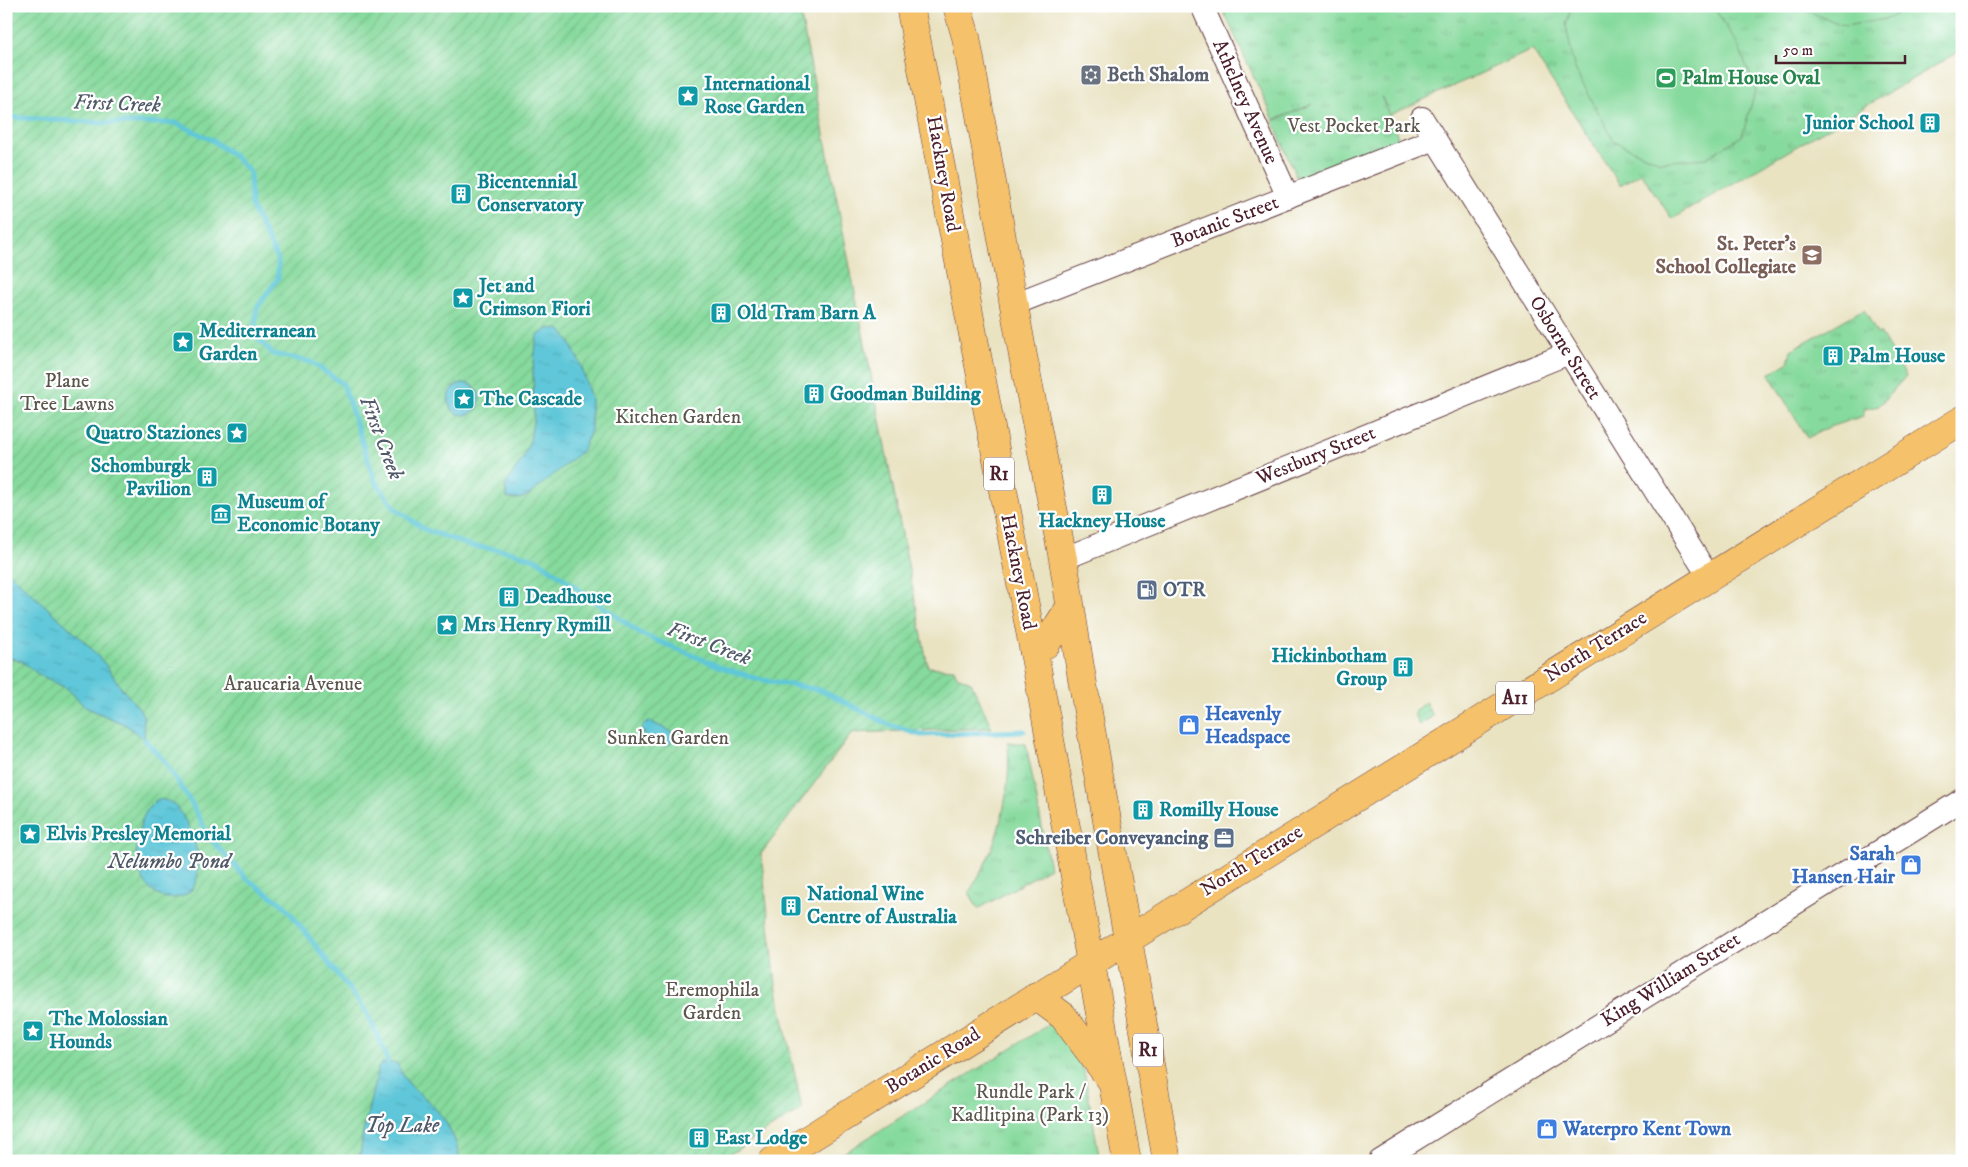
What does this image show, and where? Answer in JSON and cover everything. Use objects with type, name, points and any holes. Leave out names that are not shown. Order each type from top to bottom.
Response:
[{"type":"main road","name":"Hackney Road","points":[[910,6],[1092,961]]},
{"type":"main road","name":"R1","points":[[957,6],[968,47],[1022,356],[1063,559],[1167,1161]]},
{"type":"main road","name":"North Terrace","points":[[1128,939],[1962,420]]},
{"type":"main road","points":[[1034,652],[1044,646],[1070,607]]},
{"type":"main road","name":"A11","points":[[1092,961],[1128,939]]},
{"type":"main road","name":"R1","points":[[1092,961],[1128,1161]]},
{"type":"main road","name":"Botanic Road","points":[[773,1161],[1092,961]]},
{"type":"main road","points":[[1036,996],[1064,1016],[1115,1086]]},
{"type":"street","name":"Athelney Avenue","points":[[1202,6],[1288,197]]},
{"type":"street","name":"Osborne Street","points":[[1422,118],[1709,577]]},
{"type":"street","name":"Botanic Street","points":[[1014,304],[1435,139]]},
{"type":"street","name":"Westbury Street","points":[[1063,559],[1568,353]]},
{"type":"street","name":"King William Street","points":[[1380,1161],[1962,800]]},
{"type":"green space","points":[[6,6],[799,6],[928,667],[954,669],[957,676],[971,682],[992,728],[852,733],[761,854],[776,985],[802,1109],[719,1161],[6,1161]]},
{"type":"green space","name":"Vest Pocket Park","points":[[1221,6],[1962,6],[1962,50],[1672,219],[1641,173],[1620,185],[1532,50],[1390,115],[1381,96],[1401,144],[1300,186],[1273,121],[1313,104],[1274,120]]},
{"type":"green space","name":"Palm House Oval","points":[[1572,6],[1713,6],[1737,43],[1756,89],[1742,136],[1706,158],[1660,162],[1614,141],[1574,67],[1566,25]]},
{"type":"green space","points":[[1795,6],[1908,6],[1890,18],[1845,26]]},
{"type":"green space","points":[[1864,309],[1877,334],[1880,333],[1906,376],[1879,406],[1865,409],[1863,416],[1829,427],[1807,438],[1769,374],[1788,363],[1791,350]]},
{"type":"green space","points":[[1425,702],[1433,716],[1419,725],[1415,717],[1415,711]]},
{"type":"green space","points":[[1008,742],[1026,744],[1050,868],[978,909],[969,892],[988,858],[1001,820],[1008,781]]},
{"type":"green space","name":"Rundle Park / Kadlitpina (Park 13)","points":[[1051,1023],[1072,1048],[1084,1071],[1100,1161],[831,1161]]},
{"type":"water","points":[[549,328],[561,330],[567,337],[581,365],[591,399],[591,431],[582,451],[529,495],[518,499],[507,498],[505,486],[523,458],[530,440],[534,416],[533,370],[537,336]]},
{"type":"water","points":[[464,383],[470,384],[475,388],[479,393],[479,405],[475,410],[470,414],[464,415],[458,414],[453,410],[449,405],[448,399],[449,393],[453,388],[458,384]]},
{"type":"water","points":[[6,570],[87,644],[105,664],[143,715],[145,740],[126,725],[85,707],[68,689],[38,674],[21,661],[6,657]]},
{"type":"water","points":[[649,721],[672,732],[671,736],[673,737],[670,745],[667,743],[665,746],[643,736],[644,733],[641,731],[644,723],[648,724]]},
{"type":"water","name":"Nelumbo Pond","points":[[158,799],[172,803],[180,812],[188,825],[198,857],[198,873],[194,886],[185,895],[170,898],[156,894],[146,885],[140,872],[137,856],[137,839],[141,823],[148,809]]},
{"type":"water","name":"Top Lake","points":[[382,1063],[397,1063],[408,1083],[437,1111],[447,1124],[454,1139],[459,1161],[360,1161],[362,1137],[378,1068]]},
{"type":"waterway","name":"First Creek","points":[[6,117],[104,123],[176,123],[212,140],[234,156],[250,172],[251,205],[278,260],[278,278],[257,308],[254,334],[273,354],[311,362],[343,384],[375,481],[395,508],[424,529],[471,546],[509,551],[538,560],[641,634],[726,669],[758,679],[820,690],[892,726],[921,735],[1024,731]]},
{"type":"waterway","points":[[145,740],[165,762],[192,804],[209,837],[247,879],[284,905],[366,1011],[385,1053],[389,1068]]},
{"type":"place","name":"Beth Shalom","points":[[1091,75]]},
{"type":"place","name":"Palm House Oval","points":[[1666,78]]},
{"type":"place","name":"International Rose Garden","points":[[688,96]]},
{"type":"place","name":"Junior School","points":[[1930,123]]},
{"type":"place","name":"Bicentennial Conservatory","points":[[461,194]]},
{"type":"place","name":"St. Peter's School Collegiate","points":[[1812,255]]},
{"type":"place","name":"Jet and Crimson Fiori","points":[[463,298]]},
{"type":"place","name":"Old Tram Barn A","points":[[721,313]]},
{"type":"place","name":"Mediterranean Garden","points":[[183,342]]},
{"type":"place","name":"Palm House","points":[[1833,356]]},
{"type":"place","name":"Goodman Building","points":[[814,394]]},
{"type":"place","name":"The Cascade","points":[[464,399]]},
{"type":"place","name":"Quatro Staziones","points":[[237,433]]},
{"type":"place","name":"Schomburgk Pavilion","points":[[207,477]]},
{"type":"place","name":"Hackney House","points":[[1102,495]]},
{"type":"place","name":"Museum of Economic Botany","points":[[221,514]]},
{"type":"place","name":"OTR","points":[[1147,590]]},
{"type":"place","name":"Deadhouse","points":[[509,597]]},
{"type":"place","name":"Mrs Henry Rymill","points":[[447,625]]},
{"type":"place","name":"Hickinbotham Group","points":[[1403,667]]},
{"type":"place","name":"Heavenly Headspace","points":[[1189,725]]},
{"type":"place","name":"Romilly House","points":[[1143,810]]},
{"type":"place","name":"Elvis Presley Memorial","points":[[30,834]]},
{"type":"place","name":"Schreiber Conveyancing","points":[[1224,838]]},
{"type":"place","name":"Sarah Hansen Hair","points":[[1911,865]]},
{"type":"place","name":"National Wine Centre of Australia","points":[[791,906]]},
{"type":"place","name":"The Molossian Hounds","points":[[33,1031]]},
{"type":"place","name":"Waterpro Kent Town","points":[[1547,1129]]},
{"type":"place","name":"East Lodge","points":[[699,1138]]},
{"type":"park label","name":"Plane Tree Lawns","points":[[67,392]]},
{"type":"park label","name":"Kitchen Garden","points":[[678,417]]},
{"type":"park label","name":"Araucaria Avenue","points":[[293,684]]},
{"type":"park label","name":"Sunken Garden","points":[[668,738]]},
{"type":"park label","name":"Eremophila Garden","points":[[712,1002]]}]
